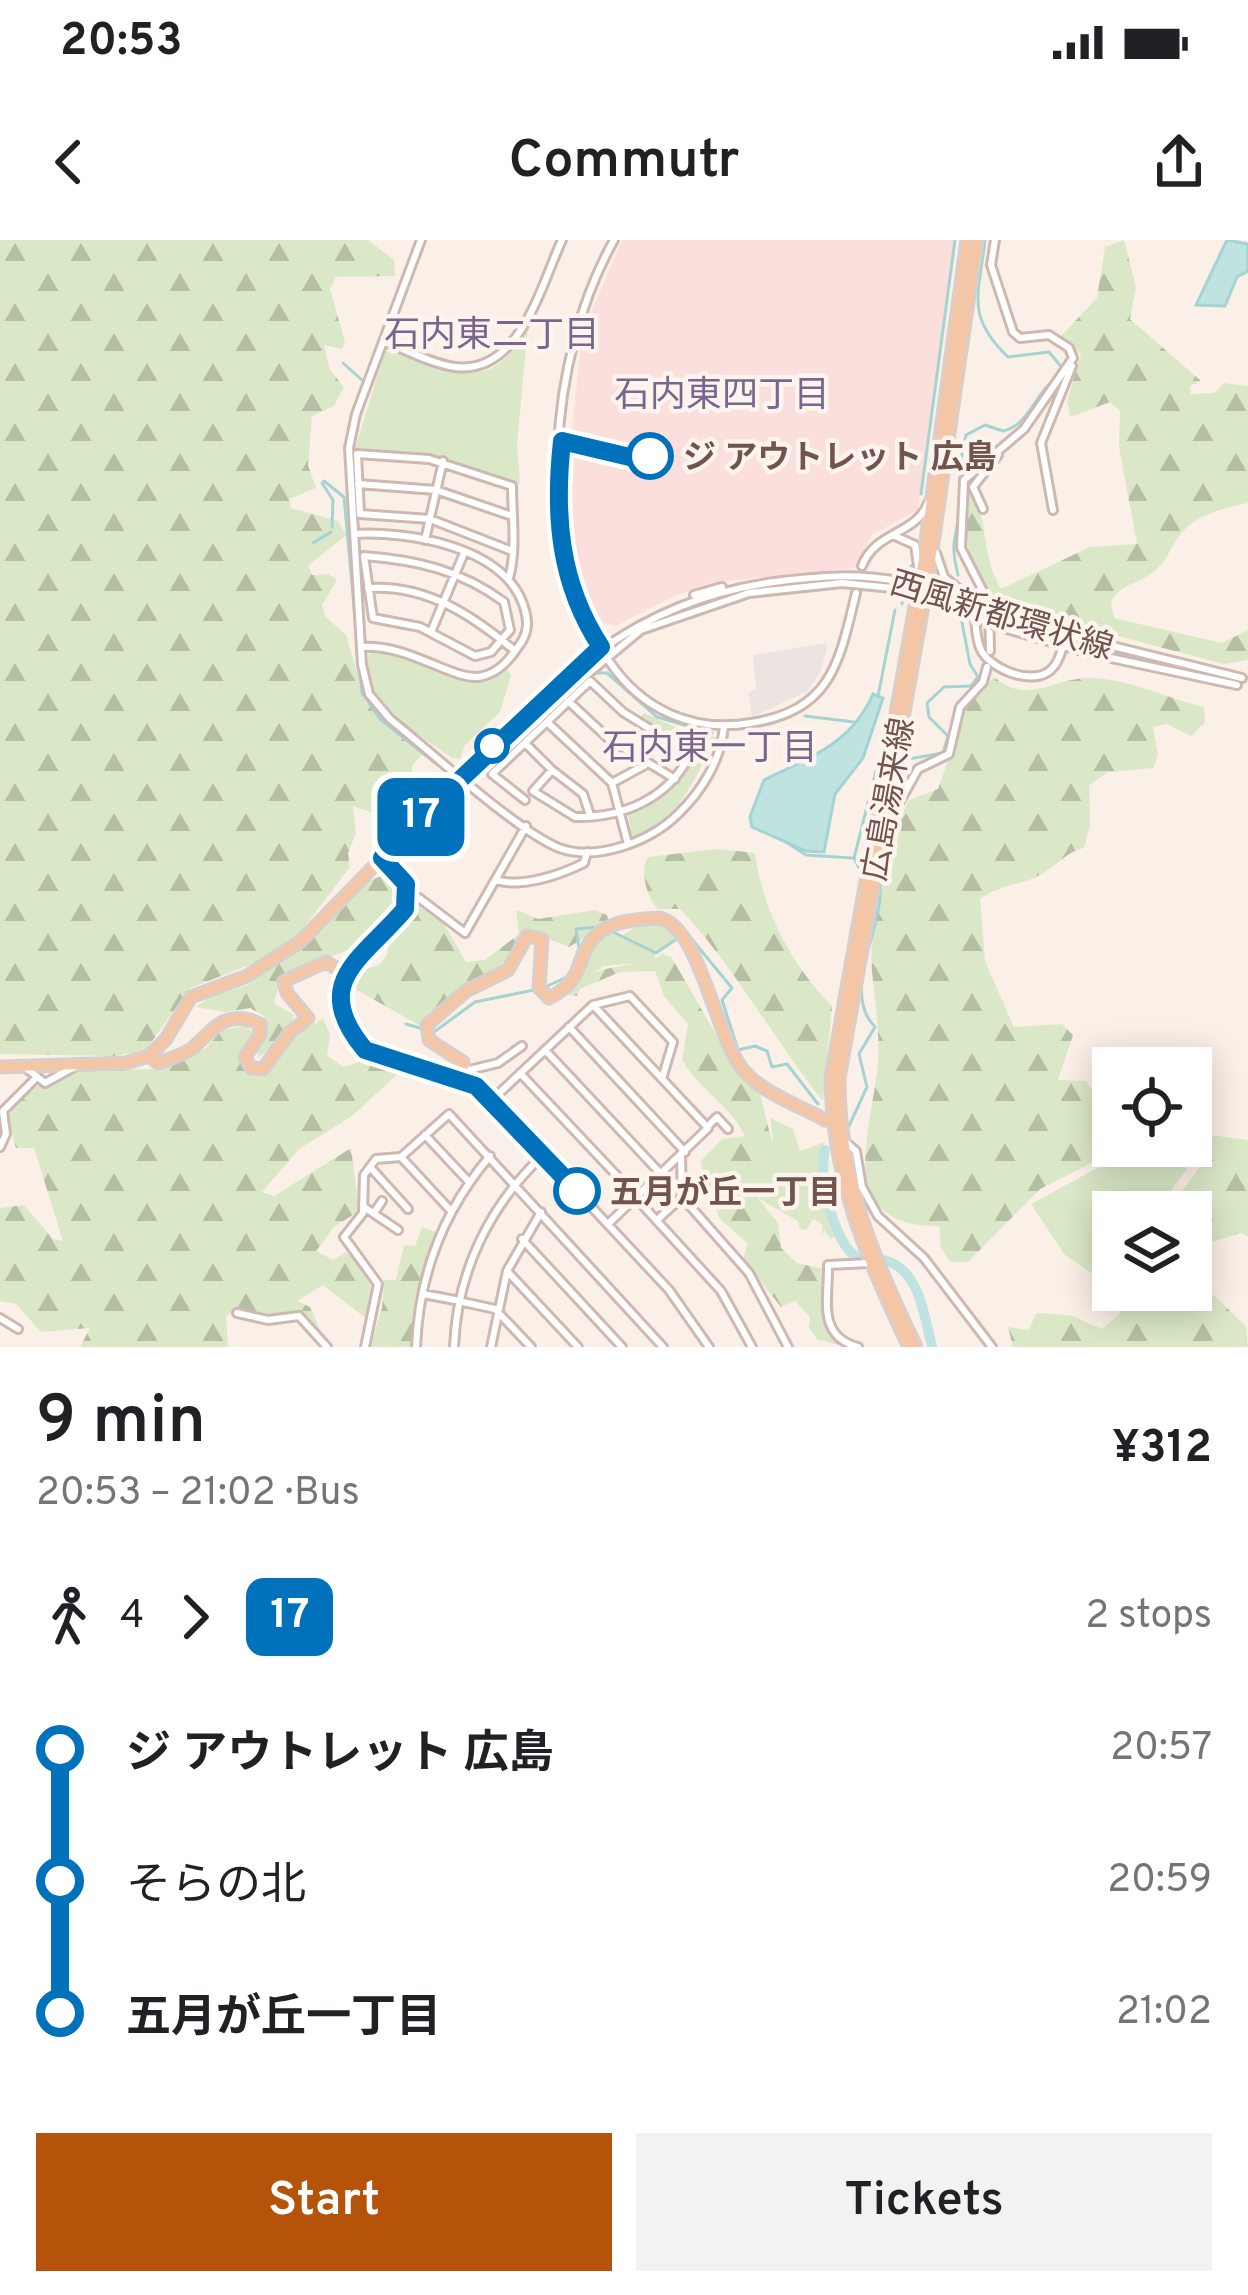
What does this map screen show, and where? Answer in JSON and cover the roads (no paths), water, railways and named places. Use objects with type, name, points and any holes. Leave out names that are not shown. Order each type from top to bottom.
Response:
[{"type":"main road","name":"広島湯来線","points":[[913,1347],[869,1263],[845,1201],[835,1121],[840,1060],[934,489],[967,240]]},
{"type":"main road","name":"広島湯来線","points":[[881,813],[924,598],[976,240]]},
{"type":"main road","points":[[0,1067],[126,1063],[149,1056],[166,1039],[190,997],[248,976],[302,941],[382,858],[406,884],[405,909],[344,974],[343,1007],[365,1050],[464,1075],[461,1060],[426,1032],[466,991],[508,970],[524,940],[535,934],[544,945],[539,989],[551,998],[571,980],[585,946],[601,929],[653,918],[670,921],[686,937],[724,1041],[742,1069],[761,1085],[835,1121]]},
{"type":"main road","points":[[149,1056],[158,1063],[194,1046],[217,1023],[242,1018],[260,1024],[260,1035],[245,1058],[251,1068],[262,1070],[290,1032],[308,1018],[287,993],[284,981],[326,962],[344,974]]},
{"type":"main road","name":"広島湯来線","points":[[837,1140],[862,1229],[913,1347]]},
{"type":"street","points":[[421,240],[352,431],[361,647],[364,679],[375,704],[526,826],[557,847],[587,851],[628,844],[662,829],[696,795],[712,767],[724,726]]},
{"type":"street","points":[[383,341],[455,367],[494,360],[516,338],[562,240]]},
{"type":"street","points":[[614,240],[589,292],[572,351],[557,495],[567,574],[603,651],[630,686],[656,707],[690,722],[724,726],[777,718],[816,695],[839,661],[856,593]]},
{"type":"street","points":[[995,240],[991,265],[1012,332],[1020,338],[1043,333],[1070,348],[1071,363],[1040,443],[1053,510]]},
{"type":"street","points":[[990,651],[989,603],[961,548],[963,485],[1024,429],[1071,363]]},
{"type":"street","points":[[983,508],[974,485],[1004,448]]},
{"type":"street","points":[[361,647],[410,651],[474,678],[498,669],[515,651],[528,622],[509,578],[512,551],[512,486],[443,461],[357,454],[360,514],[430,519],[512,551]]},
{"type":"street","points":[[425,541],[443,461]]},
{"type":"street","points":[[358,484],[436,490],[512,516]]},
{"type":"street","points":[[862,566],[871,546],[922,517],[934,489]]},
{"type":"street","points":[[935,531],[938,565],[971,599],[979,646],[995,664],[1021,676],[1041,675],[1053,668],[1064,642]]},
{"type":"street","points":[[353,534],[425,541],[464,553],[509,578]]},
{"type":"street","points":[[889,534],[908,538],[918,551],[913,620]]},
{"type":"street","points":[[431,632],[464,553]]},
{"type":"street","points":[[364,556],[408,560],[456,573],[503,600],[511,625],[488,654],[475,656],[431,632],[373,617],[364,556]]},
{"type":"street","name":"西風新都環状線","points":[[382,858],[603,651],[659,613],[754,585],[840,575],[902,586],[1064,642],[1239,682]]},
{"type":"street","points":[[924,598],[937,584],[952,581]]},
{"type":"street","name":"西風新都環状線","points":[[603,651],[662,620],[731,597],[842,583],[902,586]]},
{"type":"street","points":[[368,588],[443,602],[515,651]]},
{"type":"street","points":[[881,813],[896,810],[922,766],[949,754],[960,707],[983,682],[987,667]]},
{"type":"street","points":[[525,800],[492,774],[590,681],[622,712],[688,751],[675,779],[648,801],[621,810],[591,816],[565,814],[533,791]]},
{"type":"street","points":[[568,701],[601,733],[675,779]]},
{"type":"street","points":[[546,722],[612,783],[628,844]]},
{"type":"street","points":[[525,742],[583,794],[591,816]]},
{"type":"street","points":[[612,783],[646,764]]},
{"type":"street","points":[[512,815],[552,770]]},
{"type":"street","points":[[419,898],[465,933],[526,826]]},
{"type":"street","points":[[496,880],[529,881],[569,870],[584,863],[587,851]]},
{"type":"street","points":[[492,1100],[593,1005],[630,996],[673,1042],[662,1078]]},
{"type":"street","points":[[593,1005],[707,1127]]},
{"type":"street","points":[[569,1027],[682,1154],[682,1197],[749,1273],[788,1347]]},
{"type":"street","points":[[464,1075],[498,1064],[522,1046]]},
{"type":"street","points":[[545,1050],[661,1174]]},
{"type":"street","points":[[22,1065],[35,1079],[52,1082],[76,1064]]},
{"type":"street","points":[[520,1073],[721,1291],[752,1347]]},
{"type":"street","points":[[464,1075],[682,1305],[709,1347]]},
{"type":"street","points":[[0,1147],[6,1135],[3,1111],[35,1079]]},
{"type":"street","points":[[365,1347],[378,1287],[371,1268],[344,1238],[364,1207],[363,1180],[369,1166],[380,1158],[401,1157],[450,1114],[663,1347]]},
{"type":"street","points":[[608,1224],[717,1118],[728,1129]]},
{"type":"street","points":[[425,1135],[469,1182]]},
{"type":"street","points":[[837,1140],[856,1151],[862,1187],[878,1216],[924,1258],[992,1347]]},
{"type":"street","points":[[454,1347],[470,1262],[516,1183],[543,1155]]},
{"type":"street","points":[[416,1347],[422,1294],[451,1211],[490,1156]]},
{"type":"street","points":[[401,1157],[451,1211]]},
{"type":"street","points":[[369,1166],[408,1209]]},
{"type":"street","points":[[658,1220],[682,1197]]},
{"type":"street","points":[[374,1214],[382,1201]]},
{"type":"street","points":[[364,1207],[398,1230]]},
{"type":"street","points":[[491,1347],[495,1309],[507,1271],[542,1211]]},
{"type":"street","points":[[522,1239],[622,1347]]},
{"type":"street","points":[[858,1347],[842,1341],[828,1324],[828,1265],[869,1263]]},
{"type":"street","points":[[507,1271],[578,1347]]},
{"type":"street","points":[[422,1294],[495,1309],[531,1347]]},
{"type":"street","points":[[237,1313],[268,1320],[296,1316],[327,1347]]},
{"type":"street","points":[[0,1318],[18,1330]]},
{"type":"water","points":[[1227,240],[1248,244],[1248,271],[1237,277],[1225,306],[1196,305]]},
{"type":"water","points":[[873,694],[883,698],[863,758],[835,794],[824,852],[806,851],[752,827],[750,817],[764,780],[842,737]]},
{"type":"waterway","points":[[921,494],[955,240]]},
{"type":"waterway","points":[[985,240],[978,290],[985,329],[1008,357],[1049,352],[1063,369]]},
{"type":"waterway","points":[[343,363],[362,380]]},
{"type":"waterway","points":[[958,575],[954,547],[966,435],[985,425],[1003,431],[1020,422],[1058,377]]},
{"type":"waterway","points":[[324,481],[344,497],[362,693],[380,719],[439,766]]},
{"type":"waterway","points":[[322,483],[333,500],[332,527]]},
{"type":"waterway","points":[[313,543],[331,532]]},
{"type":"waterway","points":[[902,604],[911,566]]},
{"type":"waterway","points":[[878,696],[895,610]]},
{"type":"waterway","points":[[903,760],[943,753],[948,736],[929,717],[927,703],[944,687],[971,686],[978,677],[970,664],[960,612]]},
{"type":"waterway","points":[[597,673],[607,673],[657,717],[712,733]]},
{"type":"waterway","points":[[488,773],[584,681]]},
{"type":"waterway","points":[[805,716],[854,722]]},
{"type":"waterway","points":[[859,868],[854,858],[876,771]]},
{"type":"waterway","points":[[786,842],[806,855],[852,858]]},
{"type":"waterway","points":[[848,1128],[867,1087],[859,1054],[875,1027],[865,1012],[862,978],[880,885]]},
{"type":"waterway","points":[[543,988],[569,976],[579,948],[576,929],[598,927]]},
{"type":"waterway","points":[[611,931],[656,953],[678,938]]},
{"type":"waterway","points":[[690,937],[732,988],[722,1000],[738,1050],[755,1046],[767,1051],[772,1067],[787,1064],[818,1104]]},
{"type":"waterway","points":[[406,1024],[434,1032],[475,1002],[534,990]]},
{"type":"waterway","points":[[825,1150],[830,1208],[841,1239],[857,1257]]},
{"type":"waterway","points":[[884,1260],[913,1283],[932,1347]]},
{"type":"place","name":"ジ アウトレット 広島","points":[[650,456]]},
{"type":"place","name":"五月が丘一丁目","points":[[577,1191]]},
{"type":"district","name":"石内東二丁目","points":[[492,333]]},
{"type":"district","name":"石内東四丁目","points":[[722,393]]},
{"type":"district","name":"石内東一丁目","points":[[710,746]]}]
